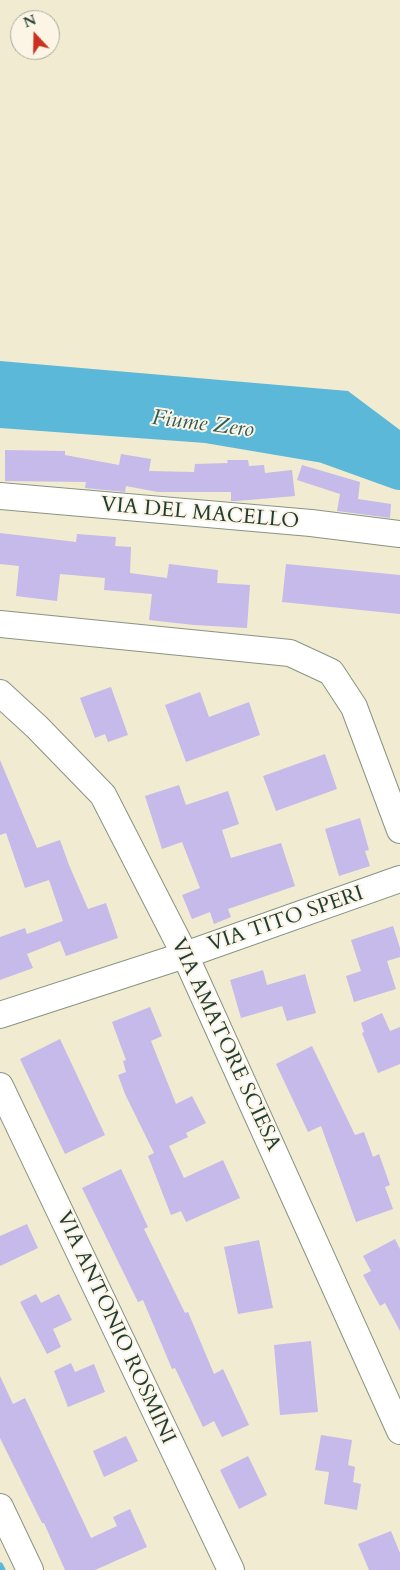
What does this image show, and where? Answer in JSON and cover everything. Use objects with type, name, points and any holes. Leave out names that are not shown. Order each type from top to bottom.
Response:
[{"type":"street","name":"VIA DEL MACELLO","points":[[0,496],[311,524],[400,534]]},
{"type":"street","points":[[0,624],[290,653],[331,672],[354,707],[400,830]]},
{"type":"street","name":"VIA AMATORE SCIESA","points":[[0,693],[37,727],[103,795],[185,955],[398,1420]]},
{"type":"street","name":"VIA TITO SPERI","points":[[0,1015],[185,955],[400,879]]},
{"type":"street","name":"VIA ANTONIO ROSMINI","points":[[0,1086],[230,1570]]},
{"type":"street","points":[[0,1507],[30,1570]]},
{"type":"water","points":[[0,361],[348,391],[400,430],[400,482],[340,437],[0,405]]},
{"type":"building","points":[[5,450],[65,451],[65,455],[119,465],[121,454],[151,459],[149,471],[194,472],[195,464],[228,463],[227,460],[248,460],[249,466],[264,465],[265,473],[292,470],[295,496],[231,501],[231,492],[158,492],[126,486],[125,492],[85,488],[86,482],[5,481]]},
{"type":"building","points":[[302,465],[360,482],[358,499],[391,504],[390,518],[337,511],[340,494],[297,480]]},
{"type":"building","points":[[0,533],[76,542],[77,534],[116,537],[115,546],[131,547],[130,573],[167,578],[169,564],[218,570],[217,583],[250,585],[247,628],[149,620],[152,594],[104,590],[105,578],[60,574],[57,601],[16,596],[19,566],[0,564]]},
{"type":"building","points":[[286,564],[400,575],[400,614],[282,602]]},
{"type":"building","points":[[111,687],[128,735],[108,742],[105,734],[95,738],[80,698]]},
{"type":"building","points":[[200,692],[209,717],[249,702],[260,735],[186,762],[165,705]]},
{"type":"building","points":[[325,754],[337,789],[276,811],[263,776]]},
{"type":"building","points":[[0,760],[37,848],[60,840],[88,909],[106,903],[118,938],[66,956],[60,941],[27,954],[33,968],[0,980],[0,937],[25,928],[27,934],[63,921],[49,880],[25,888],[6,833],[0,835]]},
{"type":"building","points":[[179,785],[186,805],[228,791],[239,824],[222,830],[231,858],[281,843],[295,886],[228,909],[231,917],[214,924],[210,912],[192,919],[182,895],[200,888],[182,842],[162,849],[145,796]]},
{"type":"building","points":[[360,818],[369,850],[365,851],[370,866],[339,876],[325,829]]},
{"type":"building","points":[[393,926],[400,948],[400,957],[387,961],[396,989],[354,1002],[346,976],[361,971],[351,940]]},
{"type":"building","points":[[263,970],[267,985],[305,974],[316,1013],[287,1021],[282,1006],[241,1018],[230,980]]},
{"type":"building","points":[[150,1007],[162,1036],[151,1041],[176,1104],[192,1096],[206,1123],[186,1133],[188,1137],[169,1146],[184,1178],[223,1160],[240,1198],[186,1222],[181,1211],[171,1215],[148,1156],[154,1153],[125,1094],[118,1075],[126,1072],[123,1061],[126,1060],[112,1022]]},
{"type":"building","points":[[382,1013],[390,1031],[400,1027],[400,1064],[378,1073],[362,1033],[364,1032],[361,1023]]},
{"type":"building","points":[[60,1039],[105,1135],[65,1154],[20,1059]]},
{"type":"building","points":[[312,1046],[355,1135],[364,1132],[373,1157],[379,1154],[390,1185],[385,1187],[393,1209],[356,1222],[321,1126],[308,1132],[276,1064]]},
{"type":"building","points":[[121,1169],[148,1227],[144,1229],[185,1313],[188,1312],[214,1374],[223,1369],[249,1425],[222,1437],[214,1421],[203,1427],[175,1368],[172,1369],[143,1300],[138,1302],[82,1188]]},
{"type":"building","points":[[27,1224],[38,1248],[0,1266],[0,1236]]},
{"type":"building","points":[[395,1239],[400,1249],[400,1331],[385,1303],[380,1306],[363,1275],[371,1271],[363,1256]]},
{"type":"building","points":[[259,1240],[273,1308],[238,1314],[224,1247]]},
{"type":"building","points":[[36,1294],[41,1303],[59,1294],[72,1320],[53,1329],[61,1347],[47,1354],[20,1302]]},
{"type":"building","points":[[311,1341],[318,1412],[280,1415],[274,1345]]},
{"type":"building","points":[[71,1363],[75,1372],[94,1364],[105,1392],[68,1407],[54,1371]]},
{"type":"building","points":[[0,1376],[13,1404],[25,1398],[91,1538],[117,1526],[113,1517],[130,1509],[147,1547],[95,1570],[65,1570],[44,1523],[42,1523],[0,1438]]},
{"type":"building","points":[[321,1435],[352,1440],[348,1465],[355,1467],[353,1482],[361,1484],[357,1510],[324,1504],[329,1472],[315,1470]]},
{"type":"building","points":[[126,1436],[138,1461],[104,1477],[93,1451]]},
{"type":"building","points":[[248,1456],[267,1495],[239,1509],[220,1470]]},
{"type":"building","points":[[391,1531],[400,1553],[400,1570],[369,1570],[358,1544]]},
{"type":"waterway","name":"Fiume Zero","points":[[0,407],[207,422],[325,442],[400,469]]},
{"type":"waterway","points":[[0,1566],[2,1570]]}]
